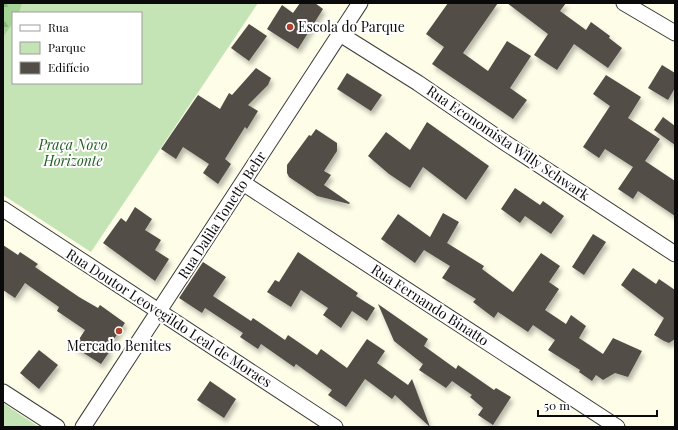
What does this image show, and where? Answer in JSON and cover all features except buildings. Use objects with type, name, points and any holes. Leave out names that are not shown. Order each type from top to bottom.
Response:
[{"type":"street","name":"Rua Dalila Tonetto Behr","points":[[83,427],[360,3]]},
{"type":"street","points":[[624,3],[675,33]]},
{"type":"street","name":"Rua Economista Willy Schwark","points":[[340,34],[418,83],[504,142],[675,254]]},
{"type":"street","name":"Rua Fernando Binatto","points":[[243,183],[617,427]]},
{"type":"street","name":"Rua Doutor Leovegildo Leal de Moraes","points":[[3,209],[335,427]]},
{"type":"street","points":[[3,392],[56,427]]},
{"type":"green space","name":"Praça Novo Horizonte","points":[[3,3],[258,3],[91,252],[3,195]]},
{"type":"green space","points":[[3,3],[22,3],[19,12],[12,12],[12,24],[3,37]]},
{"type":"green space","points":[[3,403],[39,427],[3,427]]},
{"type":"place","name":"Escola do Parque","points":[[290,27]]},
{"type":"place","name":"Mercado Benites","points":[[119,331]]}]
